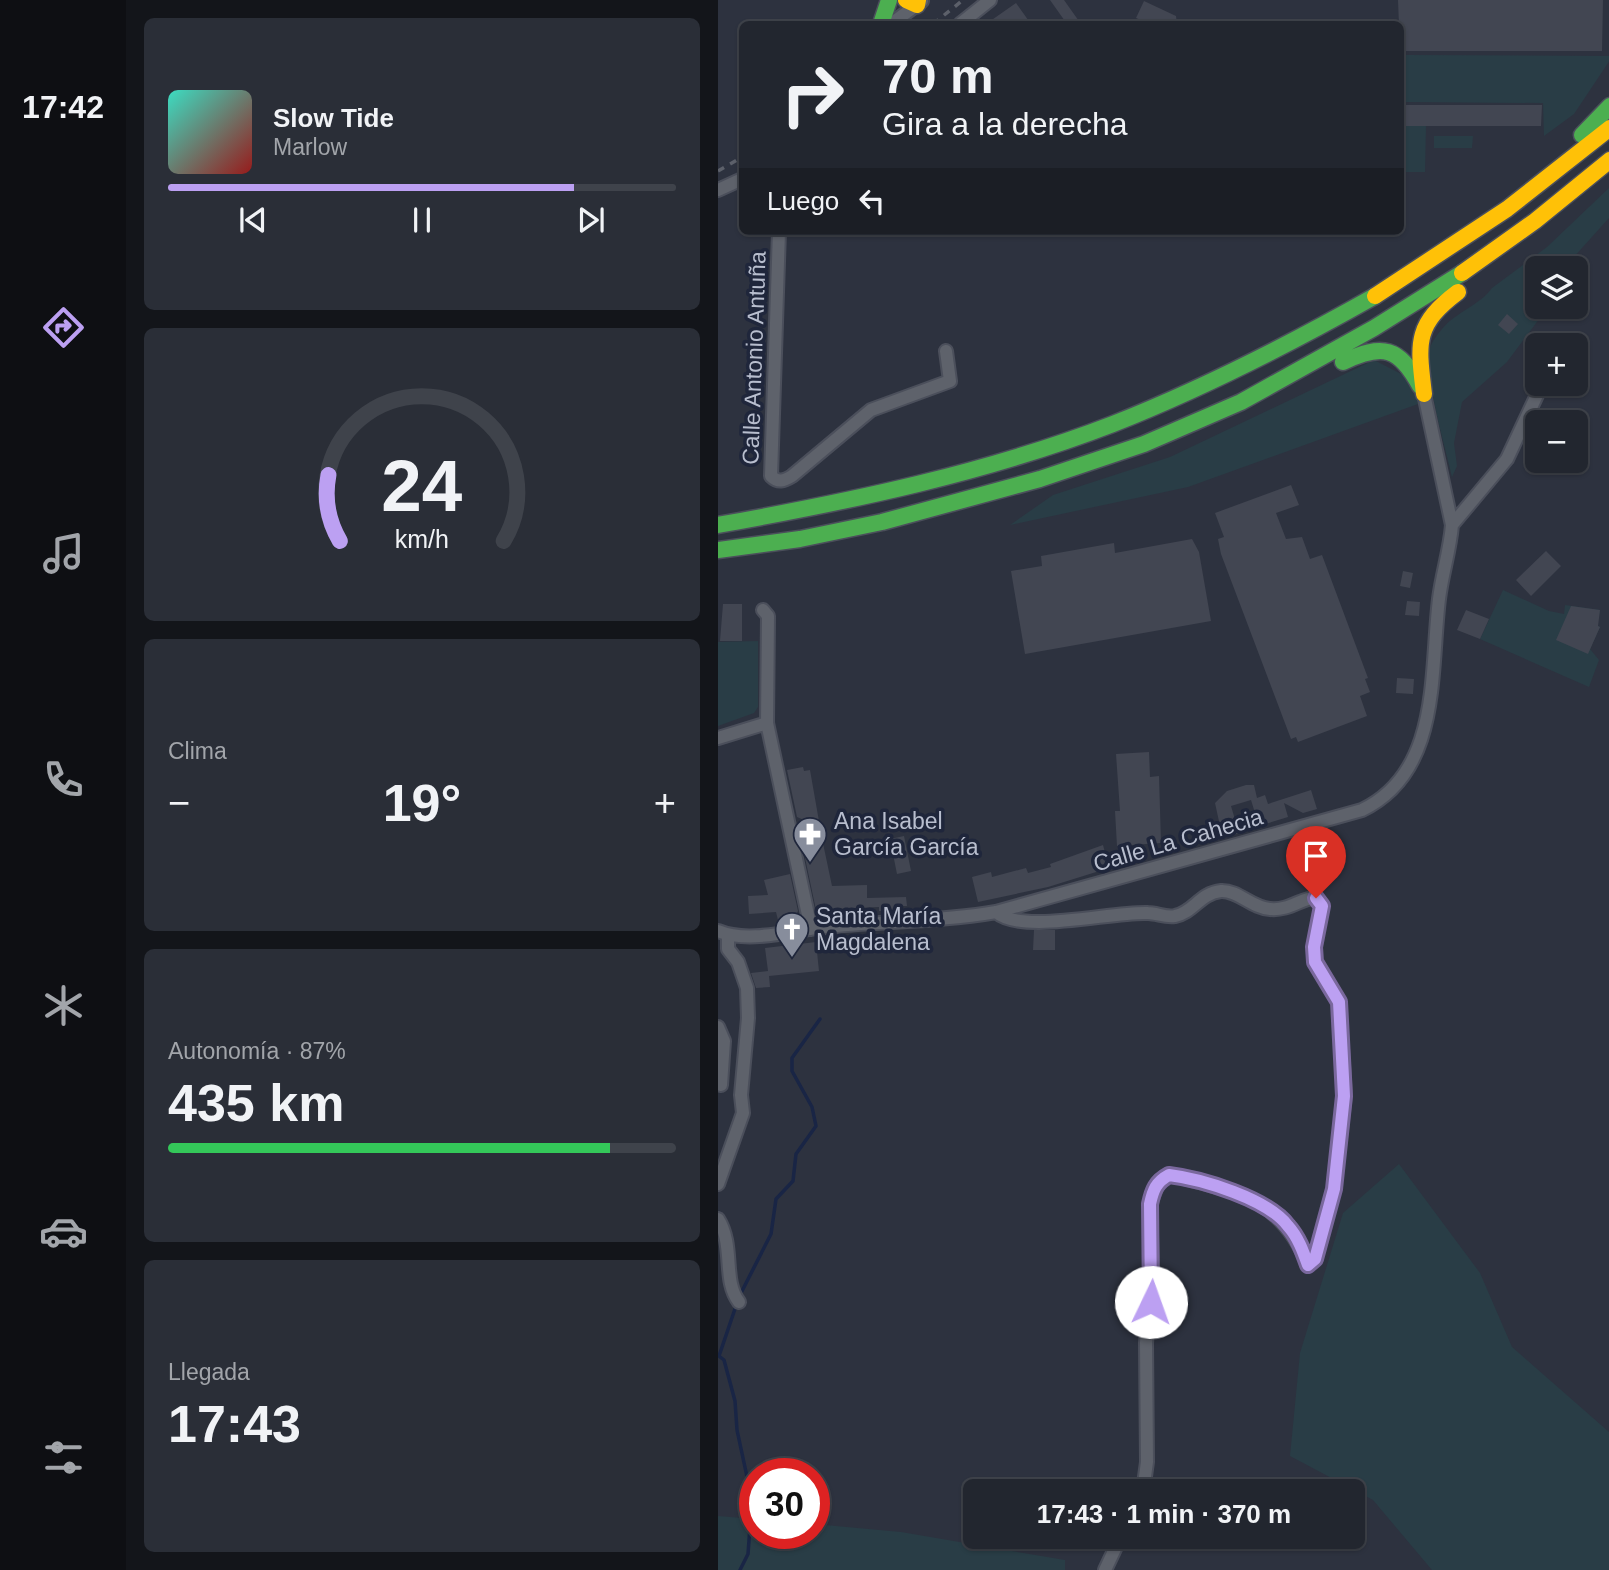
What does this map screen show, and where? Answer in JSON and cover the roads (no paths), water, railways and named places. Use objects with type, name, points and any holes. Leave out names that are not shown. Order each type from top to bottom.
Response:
[{"type":"main road","points":[[882,21],[889,0]]},
{"type":"main road","points":[[1546,182],[1567,150],[1609,106]]},
{"type":"main road","points":[[718,525],[798,513],[959,476],[1058,445],[1144,412],[1265,357],[1337,319],[1430,262],[1546,182],[1609,128]]},
{"type":"main road","points":[[718,552],[810,538],[972,498],[1086,464],[1211,416],[1349,344],[1425,297],[1562,199],[1609,160]]},
{"type":"main road","points":[[1424,394],[1418,346],[1422,325],[1436,308],[1539,233],[1562,199]]},
{"type":"main road","points":[[1211,416],[1253,407],[1367,349],[1386,348],[1401,356],[1424,394]]},
{"type":"main road","points":[[718,517],[742,521]]},
{"type":"street","points":[[964,21],[990,0]]},
{"type":"street","points":[[894,21],[916,1]]},
{"type":"street","points":[[718,190],[739,180]]},
{"type":"street","name":"Calle Antonio Antuña","points":[[779,235],[771,476],[780,481],[792,476],[871,410],[950,381],[946,351]]},
{"type":"street","name":"Calle La Cahecia","points":[[723,933],[951,919],[996,912],[1349,813],[1384,799],[1408,771],[1431,697],[1439,601],[1452,525],[1424,394]]},
{"type":"street","points":[[1452,525],[1507,459],[1536,396]]},
{"type":"street","points":[[763,610],[768,616],[767,723],[811,929]]},
{"type":"street","points":[[718,738],[767,723]]},
{"type":"street","points":[[996,912],[1003,919],[1017,920],[1097,919],[1147,912],[1170,917],[1178,916],[1203,896],[1223,891],[1269,909],[1295,907],[1310,898],[1316,898],[1322,906],[1314,955],[1322,976],[1334,989],[1339,1002],[1344,1096],[1334,1189],[1315,1259],[1308,1265],[1287,1224],[1251,1200],[1180,1177],[1169,1175],[1159,1181],[1153,1190],[1150,1204],[1153,1267],[1146,1354],[1147,1462],[1145,1479]]},
{"type":"street","points":[[718,1184],[743,1113],[741,1095],[748,1018],[747,988],[738,962],[728,949],[723,933]]},
{"type":"street","points":[[718,1027],[724,1041],[720,1084],[741,1095]]},
{"type":"street","points":[[718,1219],[728,1245],[731,1291],[737,1300]]},
{"type":"street","points":[[1105,1570],[1115,1549]]},
{"type":"waterway","points":[[740,1295],[771,1234],[776,1199],[793,1181],[796,1154],[816,1126],[812,1107],[792,1071],[792,1058],[820,1019]]},
{"type":"waterway","points":[[737,1303],[719,1356],[724,1360],[735,1401],[737,1430],[752,1500],[748,1554],[740,1570]]},
{"type":"railway","points":[[937,21],[963,0]]},
{"type":"railway","points":[[718,171],[739,159]]},
{"type":"place","name":"Ana Isabel García García","points":[[810,864]]},
{"type":"place","name":"Santa María Magdalena","points":[[792,959]]}]
